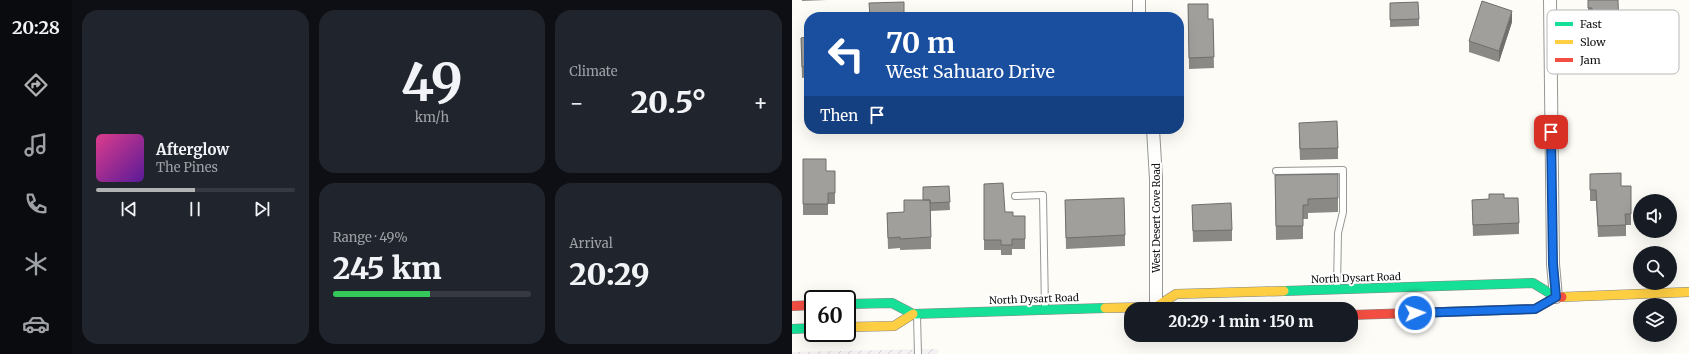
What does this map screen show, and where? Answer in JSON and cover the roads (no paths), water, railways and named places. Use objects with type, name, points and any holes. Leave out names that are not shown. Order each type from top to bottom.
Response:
[{"type":"main road","name":"North Dysart Road","points":[[1166,302],[1176,294],[1533,283],[1556,297]]},
{"type":"main road","points":[[1358,315],[1535,309],[1556,297],[1689,292]]},
{"type":"main road","name":"North Dysart Road","points":[[856,304],[892,303],[915,314],[1124,309]]},
{"type":"main road","points":[[792,306],[804,305]]},
{"type":"main road","points":[[856,328],[894,326],[915,314]]},
{"type":"main road","points":[[792,329],[804,328]]},
{"type":"street","points":[[1138,12],[1139,0]]},
{"type":"street","points":[[1550,0],[1550,10]]},
{"type":"street","points":[[1551,74],[1553,260],[1556,297]]},
{"type":"street","name":"West Desert Cove Road","points":[[1153,134],[1156,179],[1158,302]]},
{"type":"lane","points":[[1276,171],[1343,170],[1343,212],[1338,233],[1337,289]]},
{"type":"lane","points":[[1015,196],[1043,195],[1045,310]]},
{"type":"lane","points":[[915,314],[918,354]]}]
